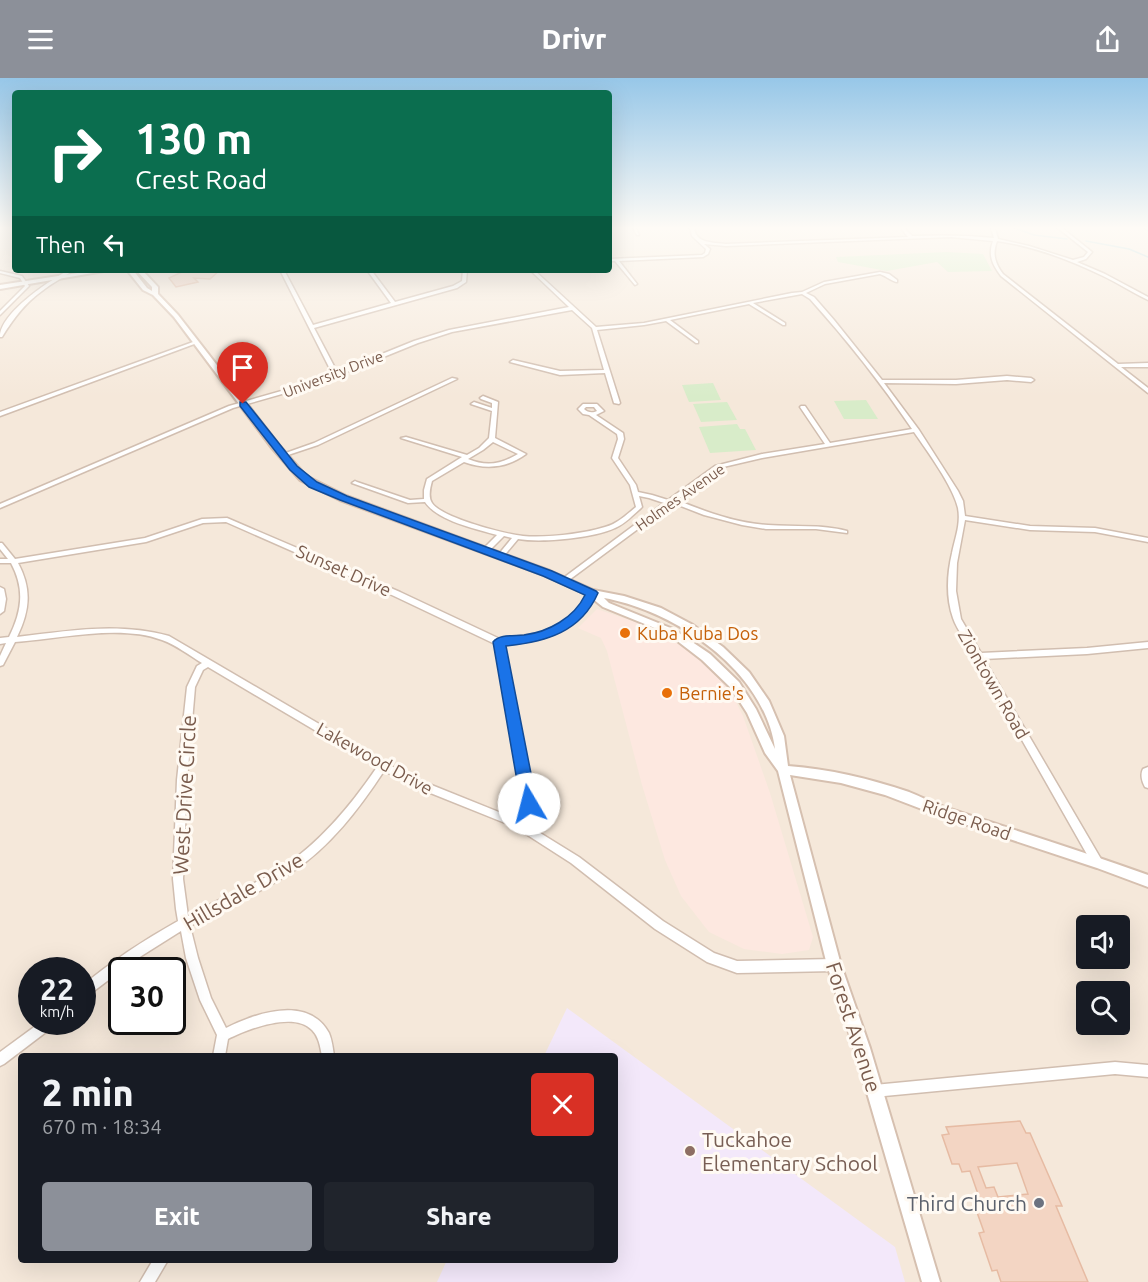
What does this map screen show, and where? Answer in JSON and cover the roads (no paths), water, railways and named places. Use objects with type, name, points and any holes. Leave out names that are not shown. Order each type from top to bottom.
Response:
[{"type":"main road","points":[[0,287],[24,284]]},
{"type":"main road","points":[[141,284],[155,294],[176,316],[298,473],[313,484],[343,498],[501,555],[565,581],[591,593],[606,604],[670,631],[706,657],[744,697],[769,750],[783,770]]},
{"type":"main road","points":[[153,284],[155,294]]},
{"type":"main road","points":[[591,593],[616,597],[673,618],[707,639],[729,658],[754,686],[777,726],[783,750],[783,770]]},
{"type":"main road","name":"Ridge Road","points":[[783,770],[816,773],[878,789],[1148,881]]},
{"type":"main road","name":"Forest Avenue","points":[[783,770],[834,965],[931,1282]]},
{"type":"street","points":[[0,316],[26,288],[26,284]]},
{"type":"street","points":[[0,336],[11,317],[28,299],[48,284]]},
{"type":"street","points":[[289,284],[333,369],[339,373]]},
{"type":"street","points":[[379,284],[394,304]]},
{"type":"street","points":[[311,327],[461,284]]},
{"type":"street","points":[[547,284],[594,329],[616,403]]},
{"type":"street","points":[[594,329],[666,319],[803,293],[822,284]]},
{"type":"street","points":[[1014,284],[1148,391]]},
{"type":"street","points":[[1123,284],[1148,299]]},
{"type":"street","name":"Ziontown Road","points":[[803,293],[812,298],[833,321],[883,381],[955,491],[963,511],[963,529],[953,562],[951,592],[957,619],[976,656],[1097,862]]},
{"type":"street","points":[[750,303],[783,324]]},
{"type":"street","name":"University Drive","points":[[0,506],[243,404],[308,386],[403,346],[443,333],[573,308]]},
{"type":"street","points":[[0,316],[11,317]]},
{"type":"street","points":[[666,319],[696,342]]},
{"type":"street","points":[[0,414],[195,343]]},
{"type":"street","points":[[513,362],[560,372],[606,371]]},
{"type":"street","points":[[1117,366],[1148,365]]},
{"type":"street","points":[[883,381],[956,382],[1007,378],[1030,380]]},
{"type":"street","points":[[283,455],[316,444],[454,379]]},
{"type":"street","points":[[483,398],[495,402],[492,439],[481,449],[429,480],[425,493],[430,505],[440,513],[517,537],[596,532],[613,527],[639,507],[633,485],[615,458],[621,439],[620,433],[591,414]]},
{"type":"street","points":[[474,404],[494,410]]},
{"type":"street","points":[[0,406],[17,406]]},
{"type":"street","points":[[803,407],[828,444]]},
{"type":"street","name":"Holmes Avenue","points":[[565,581],[717,467],[828,444],[916,430]]},
{"type":"street","points":[[404,438],[464,458],[475,465],[502,466],[523,454],[492,439]]},
{"type":"street","points":[[355,483],[410,502],[428,500]]},
{"type":"street","points":[[636,494],[650,496],[710,516],[743,524],[777,527],[824,526],[846,532]]},
{"type":"street","points":[[963,518],[1030,528],[1095,530],[1148,540]]},
{"type":"street","name":"Sunset Drive","points":[[0,561],[14,561],[146,540],[202,521],[227,520],[397,594],[499,642]]},
{"type":"street","points":[[486,550],[502,534]]},
{"type":"street","points":[[501,555],[517,537]]},
{"type":"street","points":[[0,545],[22,573],[26,593],[25,608],[12,641],[0,663]]},
{"type":"street","points":[[0,589],[2,599],[0,611]]},
{"type":"street","points":[[518,824],[529,804],[528,790],[499,642],[535,638],[561,628],[585,608],[591,593]]},
{"type":"street","name":"Lakewood Drive","points":[[0,641],[119,631],[144,632],[166,638],[383,766],[421,785],[518,824],[575,860],[659,925],[711,958],[732,966],[745,967],[834,965]]},
{"type":"street","points":[[976,656],[1087,651],[1148,645]]},
{"type":"street","name":"West Drive Circle","points":[[208,663],[200,668],[191,687],[182,780],[178,879],[184,924],[192,958],[206,1000],[223,1035]]},
{"type":"street","name":"Hillsdale Drive","points":[[96,983],[135,952],[281,874],[313,850],[383,766]]},
{"type":"street","points":[[1148,771],[1146,772],[1148,783]]},
{"type":"street","points":[[220,1053],[223,1035],[260,1020],[298,1016],[319,1026],[325,1038],[328,1053]]},
{"type":"street","points":[[0,1060],[33,1035]]},
{"type":"street","points":[[874,1091],[1115,1068],[1148,1071]]},
{"type":"street","points":[[147,1282],[159,1263]]},
{"type":"place","name":"Kuba Kuba Dos","points":[[625,633]]},
{"type":"place","name":"Bernie's","points":[[667,693]]},
{"type":"place","name":"Tuckahoe Elementary School","points":[[690,1151]]},
{"type":"place","name":"Third Church","points":[[1039,1203]]}]
